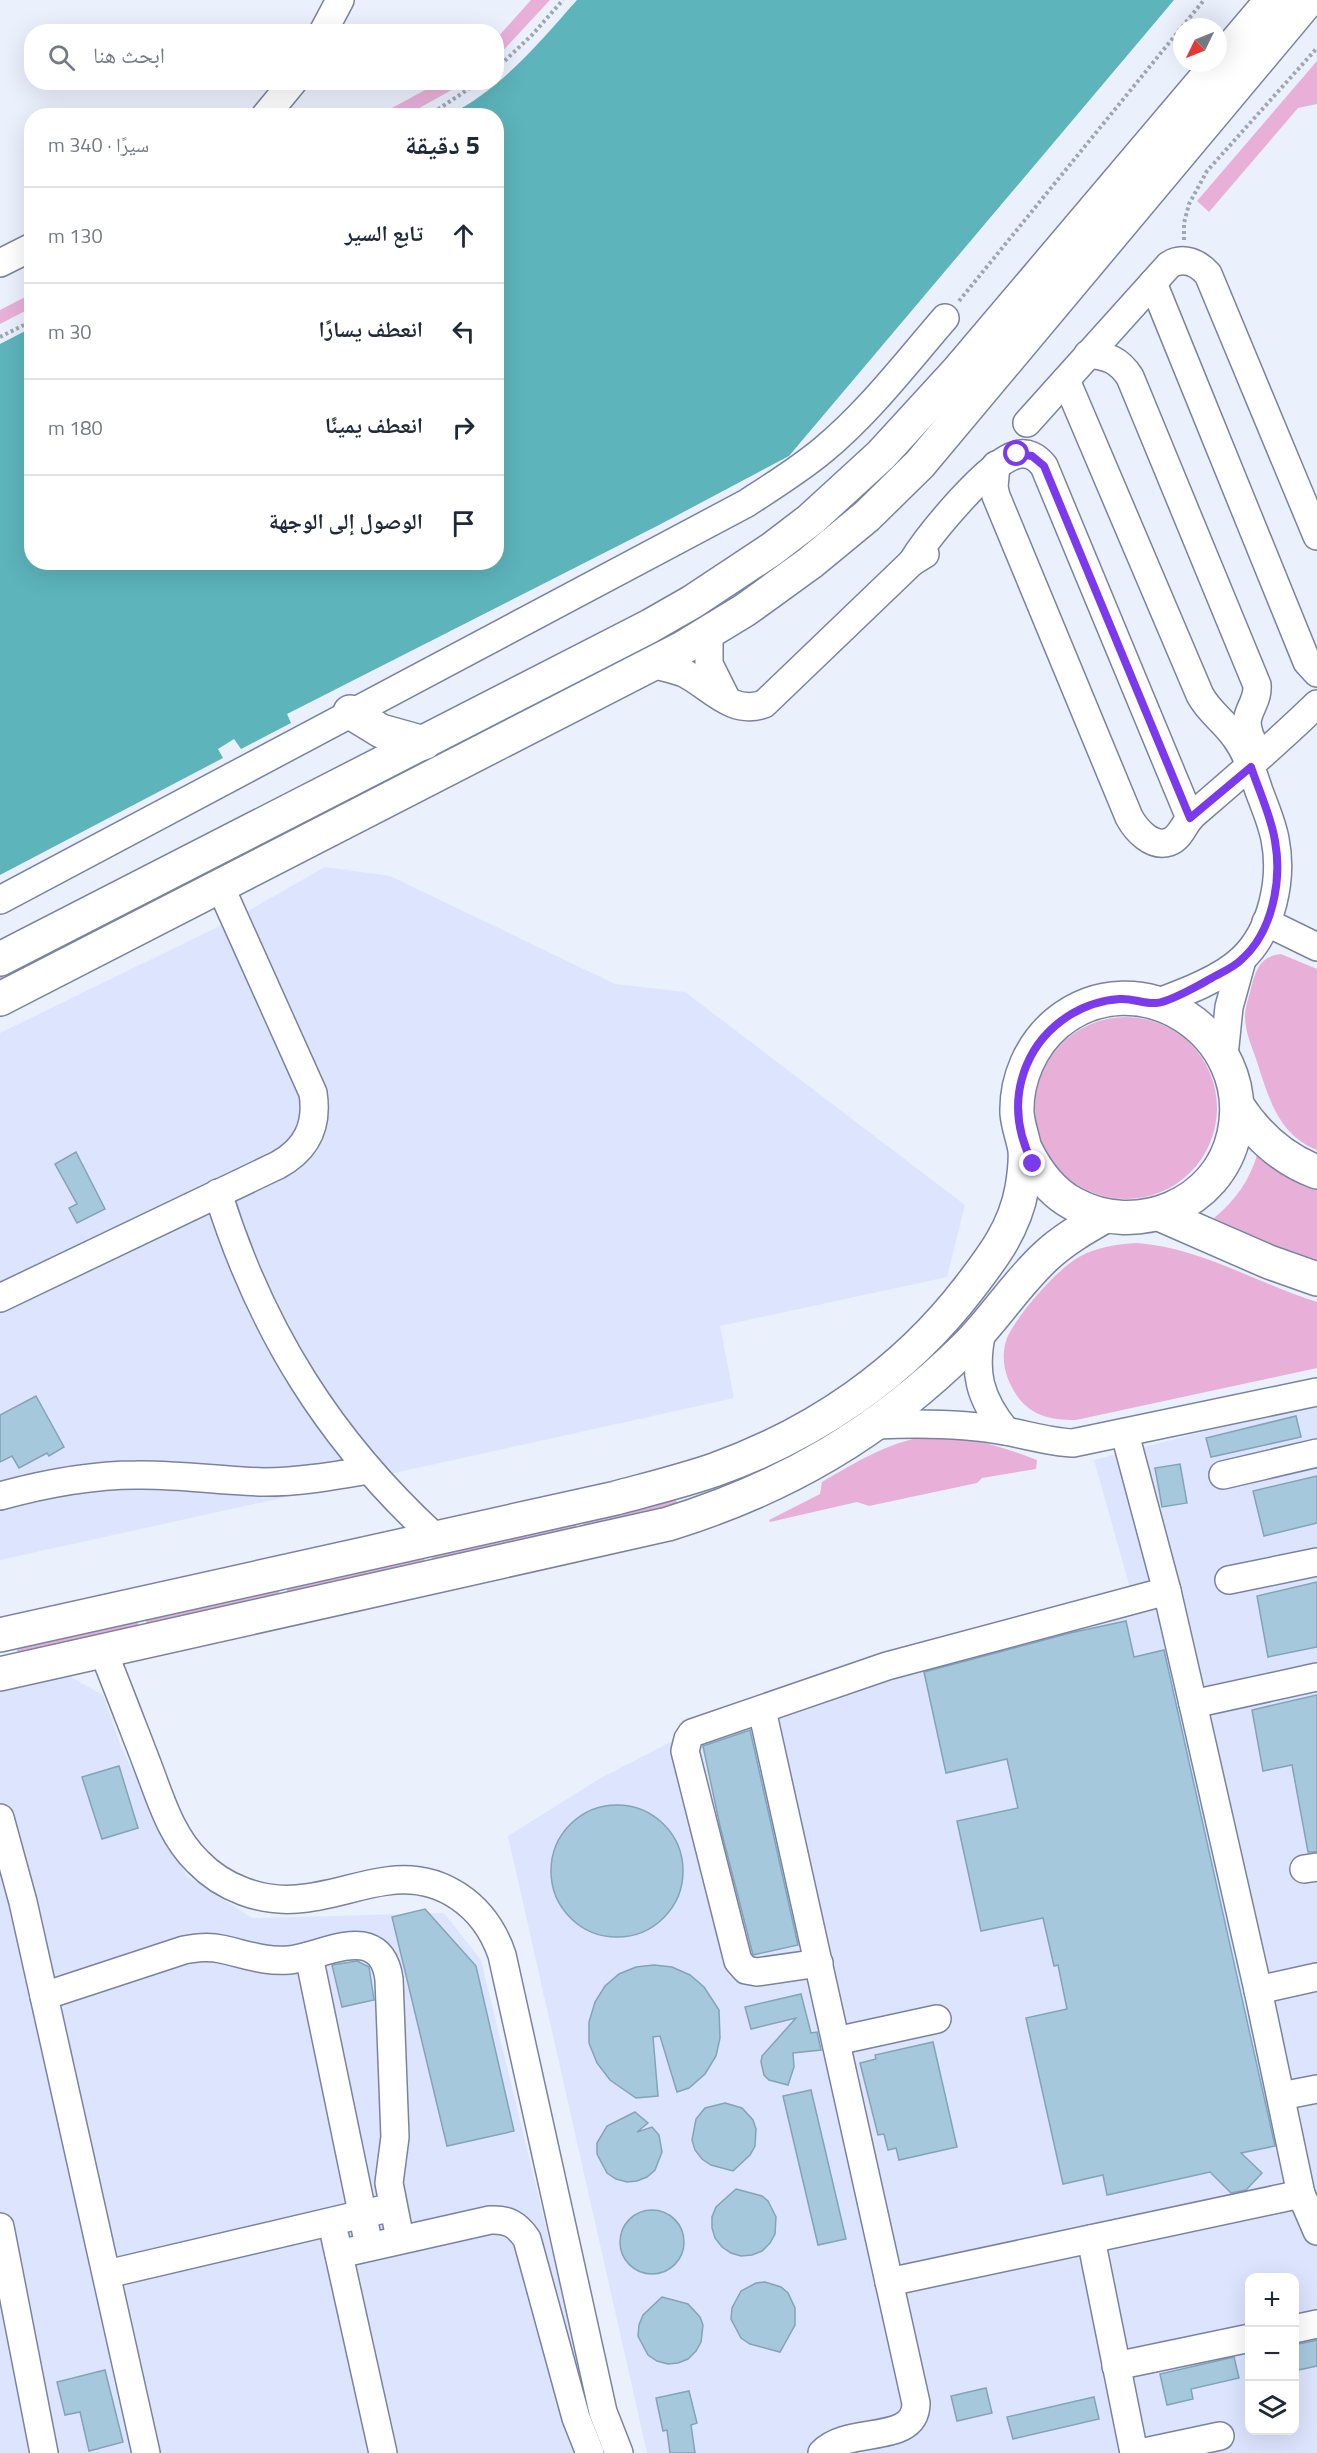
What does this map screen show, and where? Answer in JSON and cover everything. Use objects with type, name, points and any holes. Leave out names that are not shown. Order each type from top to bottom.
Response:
[{"type":"main road","points":[[0,999],[652,664],[709,632],[817,558],[867,516],[913,471],[968,408],[1166,148],[1272,0]]},
{"type":"main road","points":[[0,959],[650,626],[724,582],[772,549],[817,513],[881,455],[1166,148],[1308,0]]},
{"type":"main road","points":[[551,717],[549,700],[556,692],[611,662],[650,626]]},
{"type":"main road","points":[[350,712],[381,731],[424,743]]},
{"type":"main road","points":[[1139,999],[1156,1003],[1183,1014],[1195,1022],[1206,1032],[1224,1056],[1231,1072],[1237,1105],[1233,1141],[1217,1173],[1191,1198],[1176,1208],[1141,1218],[1105,1216],[1071,1203],[1056,1192],[1038,1172],[1025,1148],[1018,1123],[1018,1097],[1027,1064],[1045,1035],[1072,1013],[1105,1001],[1139,999]]},
{"type":"main road","points":[[1237,1105],[1253,1128],[1273,1148],[1288,1159],[1317,1172]]},
{"type":"main road","points":[[0,1635],[616,1498],[711,1471],[779,1443],[812,1426],[873,1385],[897,1366],[942,1323],[1003,1243],[1018,1207],[1025,1167],[1025,1148]]},
{"type":"main road","points":[[1159,1214],[1269,1262],[1317,1279]]},
{"type":"main road","points":[[0,1674],[627,1533],[708,1512],[743,1498],[812,1465],[876,1425],[934,1378],[982,1331],[1046,1256],[1074,1234],[1105,1216]]},
{"type":"main road","points":[[708,1512],[697,1507],[694,1497],[697,1492],[731,1483],[795,1452],[831,1427],[873,1385]]},
{"type":"street","points":[[327,24],[340,0]]},
{"type":"street","points":[[272,108],[287,90]]},
{"type":"street","points":[[0,263],[24,252]]},
{"type":"street","points":[[1027,423],[1174,262],[1187,261],[1196,264],[1208,274],[1317,536]]},
{"type":"street","points":[[1153,283],[1307,662],[1317,673]]},
{"type":"street","points":[[0,900],[747,503],[823,450],[845,429],[945,318]]},
{"type":"street","points":[[1088,354],[1103,355],[1118,361],[1130,377],[1257,685],[1256,699],[1236,721],[1235,737],[1256,763],[1275,840],[1277,861],[1275,892],[1266,922],[1242,960],[1229,1007],[1224,1056]]},
{"type":"street","points":[[1066,380],[1200,695],[1206,706],[1236,721]]},
{"type":"street","points":[[912,562],[929,536],[996,465],[1017,454],[1024,454],[1039,460],[1044,466],[1190,818]]},
{"type":"street","points":[[996,465],[994,487],[1002,508],[1133,825],[1147,838],[1163,843],[1178,836],[1190,818],[1256,763],[1317,705]]},
{"type":"street","points":[[652,664],[681,672],[707,690],[727,700],[749,707],[757,706],[770,699],[912,562],[932,549],[965,516],[981,509],[1002,508]]},
{"type":"street","points":[[709,632],[708,664],[727,700]]},
{"type":"street","points":[[0,1298],[279,1165],[299,1151],[312,1130],[315,1105],[313,1093],[220,886]]},
{"type":"street","points":[[1266,922],[1317,947]]},
{"type":"street","points":[[1156,1003],[1200,984],[1242,960]]},
{"type":"street","points":[[219,1193],[246,1274],[284,1352],[331,1424],[368,1470],[436,1538]]},
{"type":"street","points":[[982,1331],[977,1352],[980,1384],[992,1414],[1006,1431]]},
{"type":"street","points":[[876,1425],[945,1425],[1006,1431],[1037,1439],[1073,1443],[1125,1434],[1317,1392]]},
{"type":"street","points":[[1125,1434],[1167,1591],[1302,2194],[1317,2232]]},
{"type":"street","points":[[1223,1475],[1317,1453]]},
{"type":"street","points":[[0,1496],[46,1485],[122,1475],[168,1474],[266,1482],[333,1477],[368,1470]]},
{"type":"street","points":[[1229,1580],[1317,1562]]},
{"type":"street","points":[[819,1963],[757,1972],[751,1972],[741,1966],[685,1751],[688,1738],[698,1730],[888,1666],[1167,1591]]},
{"type":"street","points":[[104,1651],[172,1827],[186,1849],[212,1874],[243,1891],[278,1899],[313,1898],[384,1881],[423,1881],[458,1895],[470,1904],[490,1927],[502,1955],[600,2400],[619,2453]]},
{"type":"street","points":[[1193,1704],[1317,1677]]},
{"type":"street","points":[[762,1710],[916,2403],[914,2418],[903,2428],[846,2438],[822,2453]]},
{"type":"street","points":[[0,1818],[11,1905],[44,1996],[146,2453]]},
{"type":"street","points":[[44,1996],[184,1950],[202,1947],[220,1948],[255,1959],[273,1960],[291,1960],[353,1945],[367,1947],[379,1954],[387,1965],[389,1979],[395,2137],[389,2183],[400,2240]]},
{"type":"street","points":[[309,1956],[369,2246]]},
{"type":"street","points":[[1258,1990],[1317,1977]]},
{"type":"street","points":[[836,2041],[937,2019]]},
{"type":"street","points":[[1281,2096],[1317,2089]]},
{"type":"street","points":[[889,2282],[1302,2194]]},
{"type":"street","points":[[107,2274],[393,2207]]},
{"type":"street","points":[[339,2254],[490,2220],[501,2219],[521,2229],[527,2239],[576,2418],[590,2453]]},
{"type":"street","points":[[324,2223],[339,2254],[383,2453]]},
{"type":"street","points":[[324,2223],[367,2453]]},
{"type":"street","points":[[0,2227],[7,2293],[44,2453]]},
{"type":"street","points":[[1091,2239],[1134,2453]]},
{"type":"street","points":[[1299,2328],[1317,2324]]},
{"type":"street","points":[[1116,2366],[1245,2339]]},
{"type":"street","points":[[1140,2453],[1220,2436]]},
{"type":"path","points":[[504,61],[532,35],[563,0]]},
{"type":"path","points":[[1189,18],[1204,0]]},
{"type":"path","points":[[945,318],[1173,38]]},
{"type":"path","points":[[1187,261],[1184,242],[1185,223],[1196,187],[1207,171],[1317,48]]},
{"type":"path","points":[[440,108],[467,90]]},
{"type":"path","points":[[0,337],[24,325]]},
{"type":"shaded area","points":[[531,0],[550,0],[504,49],[504,30]]},
{"type":"shaded area","points":[[1317,61],[1317,104],[1298,108],[1209,212],[1197,201]]},
{"type":"shaded area","points":[[425,90],[452,90],[419,108],[392,108]]},
{"type":"shaded area","points":[[24,298],[24,312],[0,324],[0,310]]},
{"type":"shaded area","points":[[519,707],[523,717],[0,985],[0,972]]},
{"type":"shaded area","points":[[325,867],[390,876],[615,984],[685,992],[965,1205],[947,1277],[720,1326],[734,1398],[0,1560],[0,1033],[234,919]]},
{"type":"shaded area","points":[[1281,954],[1317,969],[1317,1150],[1293,1135],[1277,1115],[1246,1029],[1246,1008],[1256,972],[1261,963],[1269,957]]},
{"type":"shaded area","points":[[1126,1017],[1161,1024],[1177,1032],[1190,1044],[1202,1057],[1210,1073],[1217,1108],[1210,1143],[1202,1159],[1190,1172],[1177,1184],[1161,1192],[1126,1199],[1091,1192],[1075,1184],[1062,1172],[1050,1159],[1042,1143],[1035,1108],[1042,1073],[1050,1057],[1062,1044],[1075,1032],[1091,1024]]},
{"type":"shaded area","points":[[1258,1152],[1317,1187],[1317,1263],[1261,1242],[1214,1218],[1241,1189],[1251,1172]]},
{"type":"shaded area","points":[[1137,1243],[1161,1246],[1206,1259],[1317,1302],[1317,1368],[1076,1420],[1053,1418],[1034,1412],[1014,1390],[1004,1364],[1004,1348],[1012,1328],[1028,1305],[1070,1263],[1093,1251]]},
{"type":"shaded area","points":[[1317,1402],[1317,2453],[647,2453],[508,1836],[599,1779],[752,1700],[1132,1595],[1094,1460]]},
{"type":"shaded area","points":[[926,1436],[969,1439],[996,1446],[1037,1460],[1036,1469],[982,1478],[977,1483],[869,1506],[857,1502],[770,1522],[769,1520],[820,1494],[822,1482],[860,1460],[911,1439]]},
{"type":"shaded area","points":[[675,1497],[678,1507],[585,1529],[582,1519]]},
{"type":"shaded area","points":[[575,1521],[578,1531],[434,1564],[431,1553]]},
{"type":"shaded area","points":[[423,1554],[426,1566],[288,1596],[286,1585]]},
{"type":"shaded area","points":[[278,1588],[281,1598],[147,1627],[145,1616]]},
{"type":"shaded area","points":[[137,1618],[139,1629],[18,1655],[16,1644]]},
{"type":"shaded area","points":[[67,1675],[103,1695],[121,1747],[187,1876],[252,1918],[444,1913],[481,1960],[601,2453],[0,2453],[0,1689]]},
{"type":"water","points":[[577,0],[1174,0],[789,456],[659,525],[287,714],[291,723],[241,749],[234,739],[218,749],[223,758],[0,875],[0,344],[24,332],[24,570],[504,570],[504,108],[461,108],[488,90],[504,90],[504,77]]},
{"type":"building","points":[[76,1152],[105,1209],[77,1223],[69,1208],[77,1204],[55,1164]]},
{"type":"building","points":[[36,1396],[64,1447],[49,1456],[47,1453],[19,1468],[12,1456],[0,1462],[0,1415]]},
{"type":"building","points":[[1296,1416],[1301,1437],[1211,1457],[1206,1438]]},
{"type":"building","points":[[1180,1464],[1187,1503],[1162,1507],[1155,1468]]},
{"type":"building","points":[[1317,1476],[1317,1523],[1264,1536],[1253,1491]]},
{"type":"building","points":[[1317,1582],[1317,1647],[1268,1657],[1257,1596]]},
{"type":"building","points":[[1126,1621],[1134,1657],[1164,1650],[1275,2146],[1241,2153],[1262,2173],[1246,2190],[1231,2193],[1210,2172],[1107,2195],[1103,2175],[1063,2184],[1026,2018],[1067,2009],[1058,1965],[1054,1966],[1043,1918],[981,1931],[957,1821],[1018,1808],[1007,1759],[946,1773],[924,1672],[1070,1633]]},
{"type":"building","points":[[1317,1695],[1317,1852],[1308,1852],[1292,1765],[1263,1771],[1252,1710]]},
{"type":"building","points":[[750,1730],[798,1945],[753,1955],[720,1826],[703,1746]]},
{"type":"building","points":[[119,1766],[138,1828],[102,1839],[82,1777]]},
{"type":"building","points":[[617,1805],[642,1810],[664,1824],[678,1846],[683,1871],[678,1896],[664,1918],[642,1932],[617,1937],[592,1932],[570,1918],[556,1896],[551,1871],[556,1846],[570,1824],[592,1810]]},
{"type":"building","points":[[425,1909],[476,1966],[514,2131],[447,2146],[392,1917]]},
{"type":"building","points":[[357,1961],[369,1967],[374,2000],[342,2007],[332,1965]]},
{"type":"building","points":[[654,1965],[672,1967],[690,1975],[704,1987],[719,2010],[720,2038],[716,2056],[705,2074],[689,2088],[677,2092],[660,2036],[653,2037],[658,2096],[636,2098],[610,2080],[597,2063],[589,2043],[589,2022],[595,2002],[605,1986],[619,1974],[636,1967]]},
{"type":"building","points":[[801,1994],[811,2033],[817,2032],[821,2050],[793,2053],[794,2067],[788,2085],[769,2080],[764,2075],[761,2062],[762,2056],[796,2018],[751,2029],[745,2007]]},
{"type":"building","points":[[933,2042],[957,2147],[899,2160],[896,2148],[888,2150],[884,2134],[878,2135],[860,2063],[876,2059],[875,2055]]},
{"type":"building","points":[[811,2090],[846,2239],[818,2245],[783,2096]]},
{"type":"building","points":[[725,2103],[742,2108],[753,2120],[756,2129],[755,2146],[750,2155],[733,2171],[711,2165],[702,2159],[695,2150],[692,2140],[696,2119],[705,2108]]},
{"type":"building","points":[[635,2112],[648,2123],[637,2132],[652,2127],[659,2135],[662,2152],[655,2170],[647,2177],[627,2182],[607,2173],[597,2154],[597,2143],[607,2126]]},
{"type":"building","points":[[736,2189],[762,2196],[768,2201],[776,2217],[775,2234],[770,2243],[762,2251],[752,2255],[741,2256],[722,2247],[715,2238],[712,2228],[712,2217],[716,2207]]},
{"type":"building","points":[[646,2210],[658,2210],[675,2219],[682,2230],[684,2242],[682,2254],[675,2265],[658,2274],[646,2274],[634,2269],[625,2260],[620,2248],[620,2236],[625,2224],[634,2215]]},
{"type":"building","points":[[765,2282],[781,2287],[788,2293],[795,2308],[795,2325],[780,2352],[750,2344],[741,2338],[731,2319],[732,2308],[741,2291],[756,2283]]},
{"type":"building","points":[[662,2297],[688,2304],[700,2317],[703,2325],[701,2342],[696,2351],[688,2359],[678,2363],[668,2364],[648,2355],[638,2336],[643,2315]]},
{"type":"building","points":[[1317,2340],[1317,2366],[1299,2370],[1299,2344]]},
{"type":"building","points":[[1234,2357],[1239,2378],[1191,2389],[1193,2399],[1167,2405],[1160,2374]]},
{"type":"building","points":[[105,2370],[123,2442],[89,2451],[80,2412],[65,2415],[57,2382]]},
{"type":"building","points":[[986,2388],[992,2413],[957,2421],[951,2396]]},
{"type":"building","points":[[689,2391],[697,2423],[691,2425],[695,2453],[670,2453],[667,2430],[663,2431],[656,2398]]},
{"type":"building","points":[[1094,2397],[1099,2419],[1013,2439],[1007,2417]]},
{"type":"route","points":[[1017,454],[1032,456],[1044,466],[1190,818],[1251,767],[1275,840],[1277,861],[1277,882],[1266,922],[1242,960],[1200,984],[1156,1003],[1139,999],[1122,999],[1088,1005],[1072,1013],[1045,1035],[1027,1064],[1018,1097],[1017,1114],[1020,1131],[1033,1164]]}]
